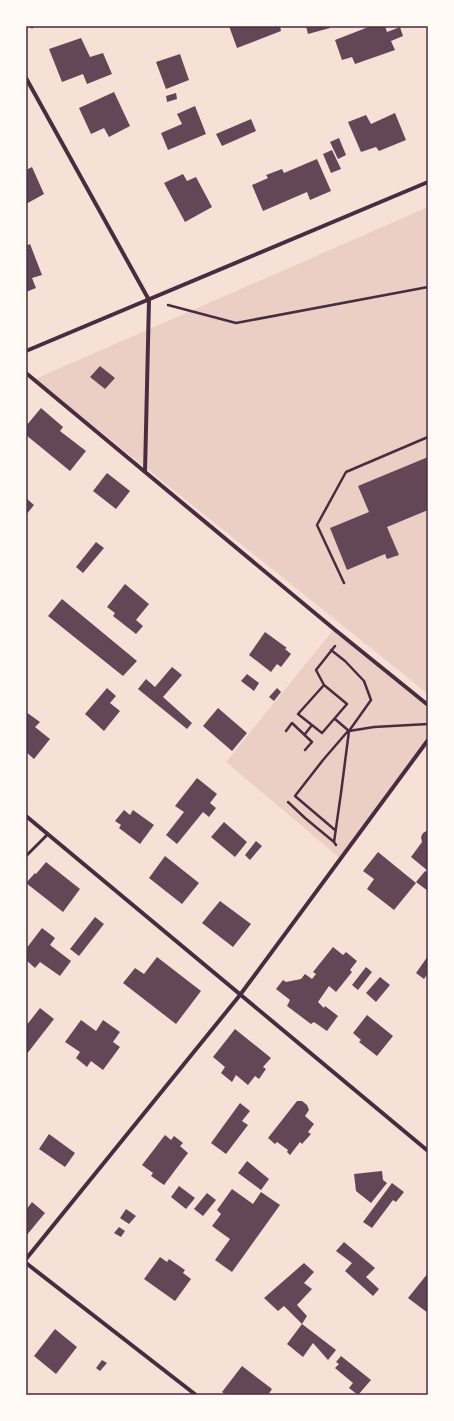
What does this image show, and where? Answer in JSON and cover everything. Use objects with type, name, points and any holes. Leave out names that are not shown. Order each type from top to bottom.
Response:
[{"type":"street","points":[[26,78],[148,300],[145,472]]},
{"type":"street","points":[[26,351],[428,182]]},
{"type":"street","points":[[26,373],[343,637],[428,705]]},
{"type":"street","points":[[26,1259],[240,995],[428,740]]},
{"type":"street","points":[[26,816],[428,1151]]},
{"type":"street","points":[[26,1263],[196,1395]]},
{"type":"lane","points":[[26,856],[48,834]]},
{"type":"path","points":[[148,300],[236,323],[428,287]]},
{"type":"path","points":[[344,583],[318,525],[346,472],[428,437]]},
{"type":"path","points":[[324,685],[298,714],[322,733],[347,704],[324,685],[316,670],[343,637]]},
{"type":"path","points":[[331,650],[345,661],[364,681],[371,700],[349,731],[323,760],[295,796],[335,831]]},
{"type":"path","points":[[334,719],[349,731],[374,727],[428,724]]},
{"type":"path","points":[[286,731],[292,723],[305,734],[312,742],[305,750]]},
{"type":"path","points":[[305,734],[312,725]]},
{"type":"path","points":[[334,842],[349,731]]},
{"type":"path","points":[[288,802],[334,842],[343,855]]},
{"type":"shaded area","points":[[428,207],[428,694],[35,379]]},
{"type":"shaded area","points":[[334,629],[428,705],[428,740],[341,859],[226,762]]},
{"type":"building","points":[[229,26],[280,26],[281,31],[237,48]]},
{"type":"building","points":[[306,26],[329,26],[330,28],[308,34]]},
{"type":"building","points":[[371,26],[385,26],[387,32],[400,27],[403,36],[391,41],[395,50],[355,64],[352,57],[342,60],[335,40]]},
{"type":"building","points":[[81,38],[90,57],[103,53],[112,74],[87,84],[83,74],[62,82],[49,49]]},
{"type":"building","points":[[180,54],[189,80],[166,89],[156,62]]},
{"type":"building","points":[[114,92],[130,126],[109,137],[104,128],[91,134],[79,108]]},
{"type":"building","points":[[176,93],[177,99],[167,102],[166,96]]},
{"type":"building","points":[[195,106],[206,134],[168,150],[161,133],[182,124],[177,114]]},
{"type":"building","points":[[395,113],[406,140],[379,151],[376,147],[361,152],[348,122],[366,115],[371,124]]},
{"type":"building","points":[[251,119],[256,131],[222,146],[216,134]]},
{"type":"building","points":[[339,138],[346,155],[338,159],[330,142]]},
{"type":"building","points":[[332,150],[341,169],[331,173],[323,154]]},
{"type":"building","points":[[317,159],[331,191],[310,200],[307,192],[263,211],[252,185],[268,178],[266,175],[282,169],[284,173]]},
{"type":"building","points":[[32,167],[44,194],[26,204],[26,170]]},
{"type":"building","points":[[183,174],[187,181],[196,177],[212,207],[185,222],[164,183]]},
{"type":"building","points":[[30,244],[42,275],[32,278],[36,288],[26,292],[26,246]]},
{"type":"building","points":[[100,366],[115,378],[105,389],[90,377]]},
{"type":"building","points":[[41,408],[63,427],[60,431],[86,451],[70,471],[26,435],[26,426]]},
{"type":"building","points":[[428,457],[428,510],[387,527],[399,555],[387,559],[385,554],[347,570],[330,528],[369,512],[358,486]]},
{"type":"building","points":[[107,473],[130,491],[116,509],[93,491]]},
{"type":"building","points":[[26,498],[34,505],[26,515]]},
{"type":"building","points":[[96,542],[104,548],[83,573],[76,567]]},
{"type":"building","points":[[125,584],[149,604],[136,620],[143,626],[136,634],[113,616],[115,613],[107,607]]},
{"type":"building","points":[[62,599],[137,661],[123,676],[48,616]]},
{"type":"building","points":[[265,632],[287,648],[285,649],[291,654],[281,667],[277,664],[271,672],[249,655]]},
{"type":"building","points":[[172,667],[182,675],[163,697],[192,723],[187,729],[138,689],[146,679],[155,687]]},
{"type":"building","points":[[247,674],[259,683],[254,691],[241,681]]},
{"type":"building","points":[[107,688],[116,696],[110,703],[120,711],[104,731],[85,714]]},
{"type":"building","points":[[277,688],[281,692],[274,701],[269,697]]},
{"type":"building","points":[[218,708],[247,733],[232,751],[203,726]]},
{"type":"building","points":[[26,712],[40,722],[35,727],[50,739],[34,759],[26,752]]},
{"type":"building","points":[[197,778],[217,794],[210,803],[216,808],[209,817],[203,812],[177,844],[166,835],[184,812],[175,806]]},
{"type":"building","points":[[124,810],[130,815],[133,810],[154,825],[140,844],[119,828],[121,825],[115,821]]},
{"type":"building","points":[[224,822],[247,842],[235,857],[211,837]]},
{"type":"building","points":[[428,830],[428,871],[411,857],[422,842],[421,837],[423,833]]},
{"type":"building","points":[[256,841],[262,846],[250,860],[245,855]]},
{"type":"building","points":[[378,852],[416,883],[394,910],[367,889],[374,879],[363,871]]},
{"type":"building","points":[[165,856],[199,883],[182,904],[149,878]]},
{"type":"building","points":[[46,862],[80,889],[63,912],[26,883]]},
{"type":"building","points":[[425,871],[428,873],[428,891],[416,882]]},
{"type":"building","points":[[220,901],[251,924],[233,947],[202,923]]},
{"type":"building","points":[[95,917],[104,924],[79,956],[70,949]]},
{"type":"building","points":[[42,928],[55,938],[50,945],[71,961],[60,976],[40,962],[35,968],[26,960],[26,949]]},
{"type":"building","points":[[333,947],[343,955],[346,952],[357,961],[350,970],[352,972],[336,992],[329,986],[318,1002],[324,1008],[325,1006],[338,1016],[327,1031],[314,1022],[311,1024],[287,1006],[290,1000],[276,989],[283,980],[286,982],[301,979],[305,974],[312,979],[316,974],[313,972]]},
{"type":"building","points":[[428,956],[428,973],[424,979],[416,973]]},
{"type":"building","points":[[157,957],[201,991],[176,1024],[123,983],[135,968],[144,974]]},
{"type":"building","points":[[366,967],[372,972],[358,990],[352,985]]},
{"type":"building","points":[[380,977],[390,985],[376,1002],[366,993]]},
{"type":"building","points":[[40,1008],[54,1019],[26,1055],[26,1026]]},
{"type":"building","points":[[367,1015],[393,1036],[377,1056],[359,1042],[361,1040],[353,1033]]},
{"type":"building","points":[[81,1020],[96,1031],[103,1020],[120,1032],[113,1042],[120,1047],[103,1070],[91,1061],[87,1067],[76,1058],[80,1052],[65,1042]]},
{"type":"building","points":[[235,1029],[271,1058],[263,1067],[266,1069],[259,1079],[255,1076],[248,1085],[236,1075],[232,1082],[221,1073],[225,1067],[213,1057]]},
{"type":"building","points":[[297,1101],[302,1101],[307,1105],[309,1110],[305,1116],[314,1124],[308,1132],[311,1134],[302,1144],[300,1142],[290,1155],[287,1152],[288,1150],[277,1142],[275,1144],[268,1138]]},
{"type":"building","points":[[240,1103],[250,1111],[242,1121],[248,1125],[226,1154],[211,1143]]},
{"type":"building","points":[[49,1134],[75,1153],[65,1167],[39,1149]]},
{"type":"building","points":[[165,1135],[171,1140],[174,1136],[183,1143],[180,1146],[188,1153],[164,1185],[151,1176],[153,1173],[142,1165]]},
{"type":"building","points":[[247,1161],[269,1179],[261,1190],[238,1173]]},
{"type":"building","points":[[382,1171],[383,1180],[387,1183],[371,1203],[356,1191],[354,1174]]},
{"type":"building","points":[[392,1183],[404,1192],[396,1202],[393,1200],[372,1228],[363,1222]]},
{"type":"building","points":[[179,1186],[195,1198],[186,1209],[171,1197]]},
{"type":"building","points":[[232,1189],[253,1204],[261,1192],[280,1205],[232,1272],[215,1260],[230,1239],[212,1226],[221,1214],[217,1210]]},
{"type":"building","points":[[207,1193],[216,1200],[203,1216],[194,1209]]},
{"type":"building","points":[[32,1202],[45,1213],[26,1236],[26,1210]]},
{"type":"building","points":[[126,1209],[136,1216],[129,1224],[120,1218]]},
{"type":"building","points":[[119,1227],[125,1231],[121,1237],[114,1233]]},
{"type":"building","points":[[344,1242],[375,1268],[366,1277],[379,1289],[373,1296],[345,1271],[352,1263],[336,1251]]},
{"type":"building","points":[[160,1257],[167,1262],[169,1259],[185,1270],[183,1273],[191,1279],[175,1301],[144,1279]]},
{"type":"building","points":[[304,1263],[314,1272],[304,1283],[312,1289],[297,1305],[307,1316],[302,1324],[284,1306],[278,1311],[264,1298]]},
{"type":"building","points":[[428,1273],[428,1313],[408,1298]]},
{"type":"building","points":[[302,1324],[336,1350],[328,1360],[313,1343],[303,1357],[287,1344]]},
{"type":"building","points":[[55,1329],[77,1347],[56,1374],[34,1356]]},
{"type":"building","points":[[341,1356],[371,1380],[358,1395],[349,1388],[353,1383],[335,1368],[339,1364],[336,1362]]},
{"type":"building","points":[[102,1360],[107,1363],[100,1371],[96,1368]]},
{"type":"building","points":[[242,1366],[272,1389],[268,1395],[226,1395],[222,1392]]}]
